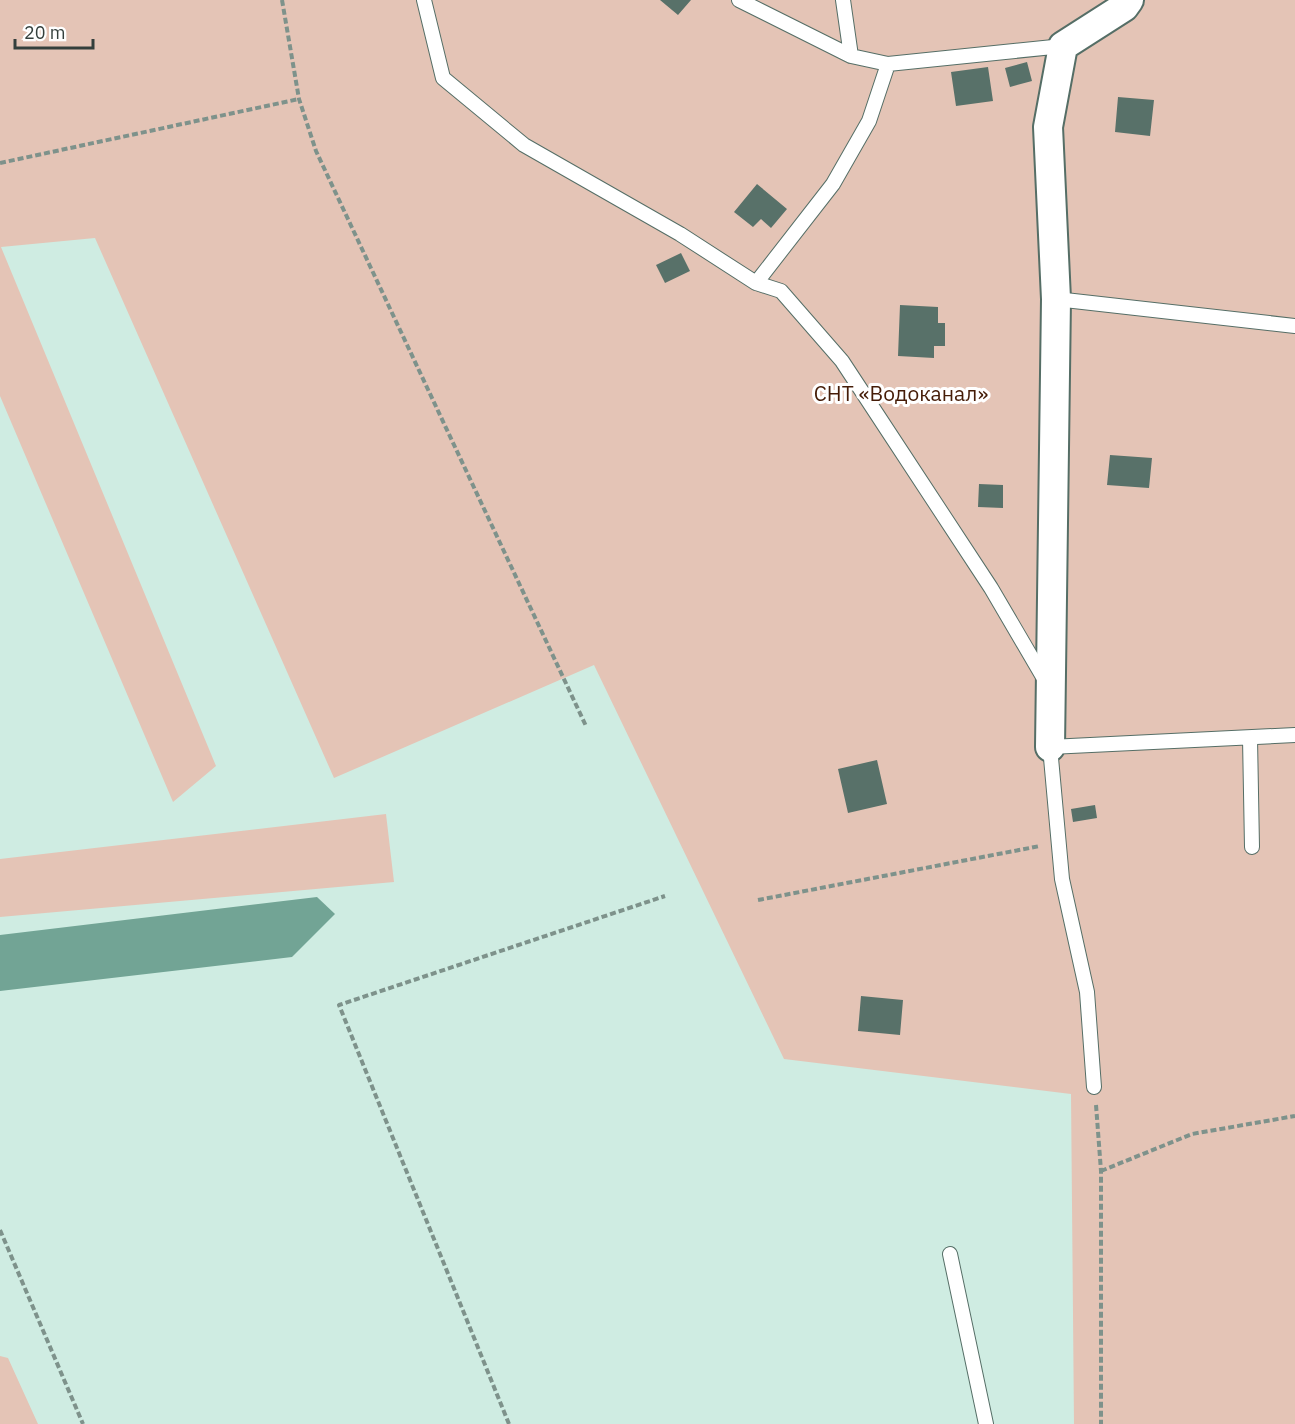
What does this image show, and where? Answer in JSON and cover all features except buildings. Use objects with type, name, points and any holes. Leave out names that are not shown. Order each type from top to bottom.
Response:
[{"type":"street","points":[[1050,747],[1056,299],[1048,127],[1063,46],[1124,7],[1129,0]]},
{"type":"lane","points":[[424,0],[443,78],[524,145],[680,234],[756,283],[781,291],[842,361],[991,588],[1052,693]]},
{"type":"lane","points":[[739,0],[755,5],[851,56],[888,64],[1063,46]]},
{"type":"lane","points":[[843,0],[851,56]]},
{"type":"lane","points":[[756,283],[834,184],[869,121],[888,64]]},
{"type":"lane","points":[[1056,299],[1295,326]]},
{"type":"lane","points":[[1094,1087],[1087,992],[1062,879],[1050,747],[1295,735]]},
{"type":"lane","points":[[1250,738],[1252,847]]},
{"type":"lane","points":[[950,1254],[986,1424]]},
{"type":"path","points":[[282,0],[300,99],[316,151],[586,726]]},
{"type":"path","points":[[0,163],[300,99]]},
{"type":"path","points":[[758,900],[1059,842]]},
{"type":"path","points":[[509,1424],[339,1005],[665,896]]},
{"type":"path","points":[[1094,1087],[1101,1171],[1101,1424]]},
{"type":"path","points":[[1101,1171],[1192,1134],[1295,1116]]},
{"type":"path","points":[[0,1230],[83,1424]]},
{"type":"green space","name":"СНТ «Водоканал»","points":[[0,0],[1295,0],[1295,1424],[1074,1424],[1071,1094],[784,1059],[594,665],[334,778],[95,238],[1,247],[216,766],[173,802],[0,396]]},
{"type":"green space","points":[[386,814],[394,882],[0,917],[0,859]]},
{"type":"green space","points":[[0,1356],[8,1358],[38,1424],[0,1424]]},
{"type":"shaded area","points":[[317,897],[335,914],[292,957],[0,991],[0,935]]}]
